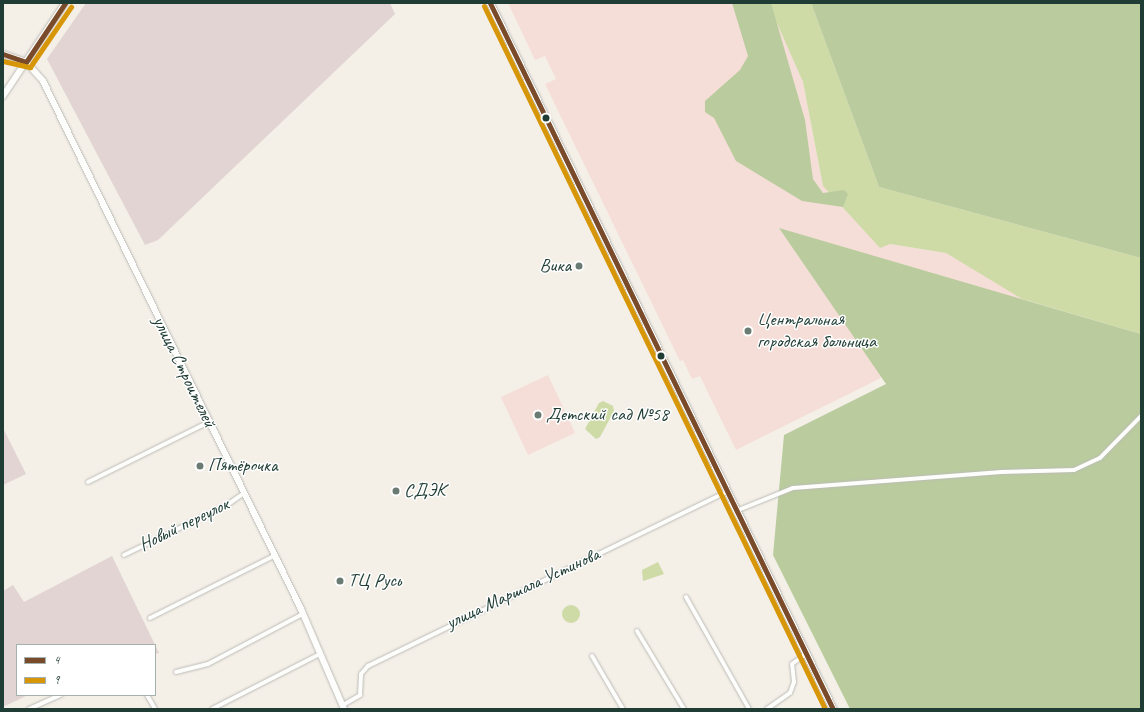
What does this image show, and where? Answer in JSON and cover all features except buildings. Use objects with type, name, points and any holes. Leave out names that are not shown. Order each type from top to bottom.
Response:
[{"type":"main road","points":[[3,96],[65,3]]},
{"type":"main road","points":[[490,3],[726,492],[833,709]]},
{"type":"main road","name":"улица Строителей","points":[[3,54],[26,62],[43,81],[243,494],[303,614],[344,707]]},
{"type":"street","points":[[736,511],[793,488],[1001,472],[1074,470],[1100,458],[1141,416]]},
{"type":"street","points":[[88,482],[209,422]]},
{"type":"street","name":"улица Маршала Устинова","points":[[344,707],[360,695],[361,674],[368,666],[726,492]]},
{"type":"street","name":"Новый переулок","points":[[124,555],[227,505],[243,494]]},
{"type":"street","points":[[150,618],[274,556]]},
{"type":"street","points":[[686,597],[749,709]]},
{"type":"street","points":[[176,672],[208,664],[303,614]]},
{"type":"street","points":[[637,631],[684,709]]},
{"type":"street","points":[[212,709],[320,654]]},
{"type":"street","points":[[766,709],[790,693],[794,682],[792,664],[806,654]]},
{"type":"street","points":[[592,656],[623,709]]},
{"type":"street","points":[[29,709],[59,696]]},
{"type":"street","points":[[148,696],[155,709]]},
{"type":"shaded area","points":[[86,3],[390,3],[395,14],[158,240],[145,245],[47,59]]},
{"type":"shaded area","points":[[508,3],[768,3],[803,82],[823,186],[890,244],[946,253],[1022,297],[1020,309],[736,450],[700,376],[692,379],[683,360],[680,361],[545,84],[556,79],[545,56],[535,60]]},
{"type":"shaded area","name":"Детский сад №58","points":[[548,375],[575,433],[528,455],[501,397]]},
{"type":"shaded area","points":[[3,428],[26,474],[3,485]]},
{"type":"shaded area","points":[[112,556],[155,644],[16,644],[16,696],[26,696],[3,707],[3,591],[13,585],[24,602]]},
{"type":"shaded area","points":[[156,647],[159,653],[156,654]]},
{"type":"green space","points":[[732,3],[771,3],[805,120],[813,179],[823,193],[844,190],[848,194],[843,207],[802,201],[736,161],[714,118],[705,112],[705,101],[740,70],[748,56]]},
{"type":"green space","points":[[768,3],[811,3],[879,187],[1141,258],[1141,334],[1022,299],[946,253],[890,244],[880,248],[823,186],[803,82]]},
{"type":"green space","points":[[811,3],[1141,3],[1141,258],[879,187]]},
{"type":"green space","points":[[779,228],[1141,334],[1141,709],[850,709],[773,555],[784,435],[886,384]]},
{"type":"green space","points":[[603,401],[613,406],[614,411],[600,437],[596,439],[585,429],[599,403]]},
{"type":"green space","points":[[658,562],[664,574],[643,581],[642,570]]},
{"type":"green space","points":[[567,605],[575,605],[580,610],[578,621],[575,623],[567,623],[562,618],[562,610]]},
{"type":"transit line","name":"4","points":[[3,54],[26,62],[65,3]]},
{"type":"transit line","name":"4","points":[[490,3],[833,709]]},
{"type":"transit line","name":"9","points":[[484,6],[825,709]]},
{"type":"transit line","name":"9","points":[[3,61],[30,67],[71,7]]},
{"type":"place","name":"Вика","points":[[579,266]]},
{"type":"place","name":"Центральная городская больница","points":[[748,331]]},
{"type":"place","name":"Детский сад №58","points":[[538,415]]},
{"type":"place","name":"Пятёрочка","points":[[200,466]]},
{"type":"place","name":"СДЭК","points":[[396,491]]},
{"type":"place","name":"ТЦ Русь","points":[[340,581]]}]
